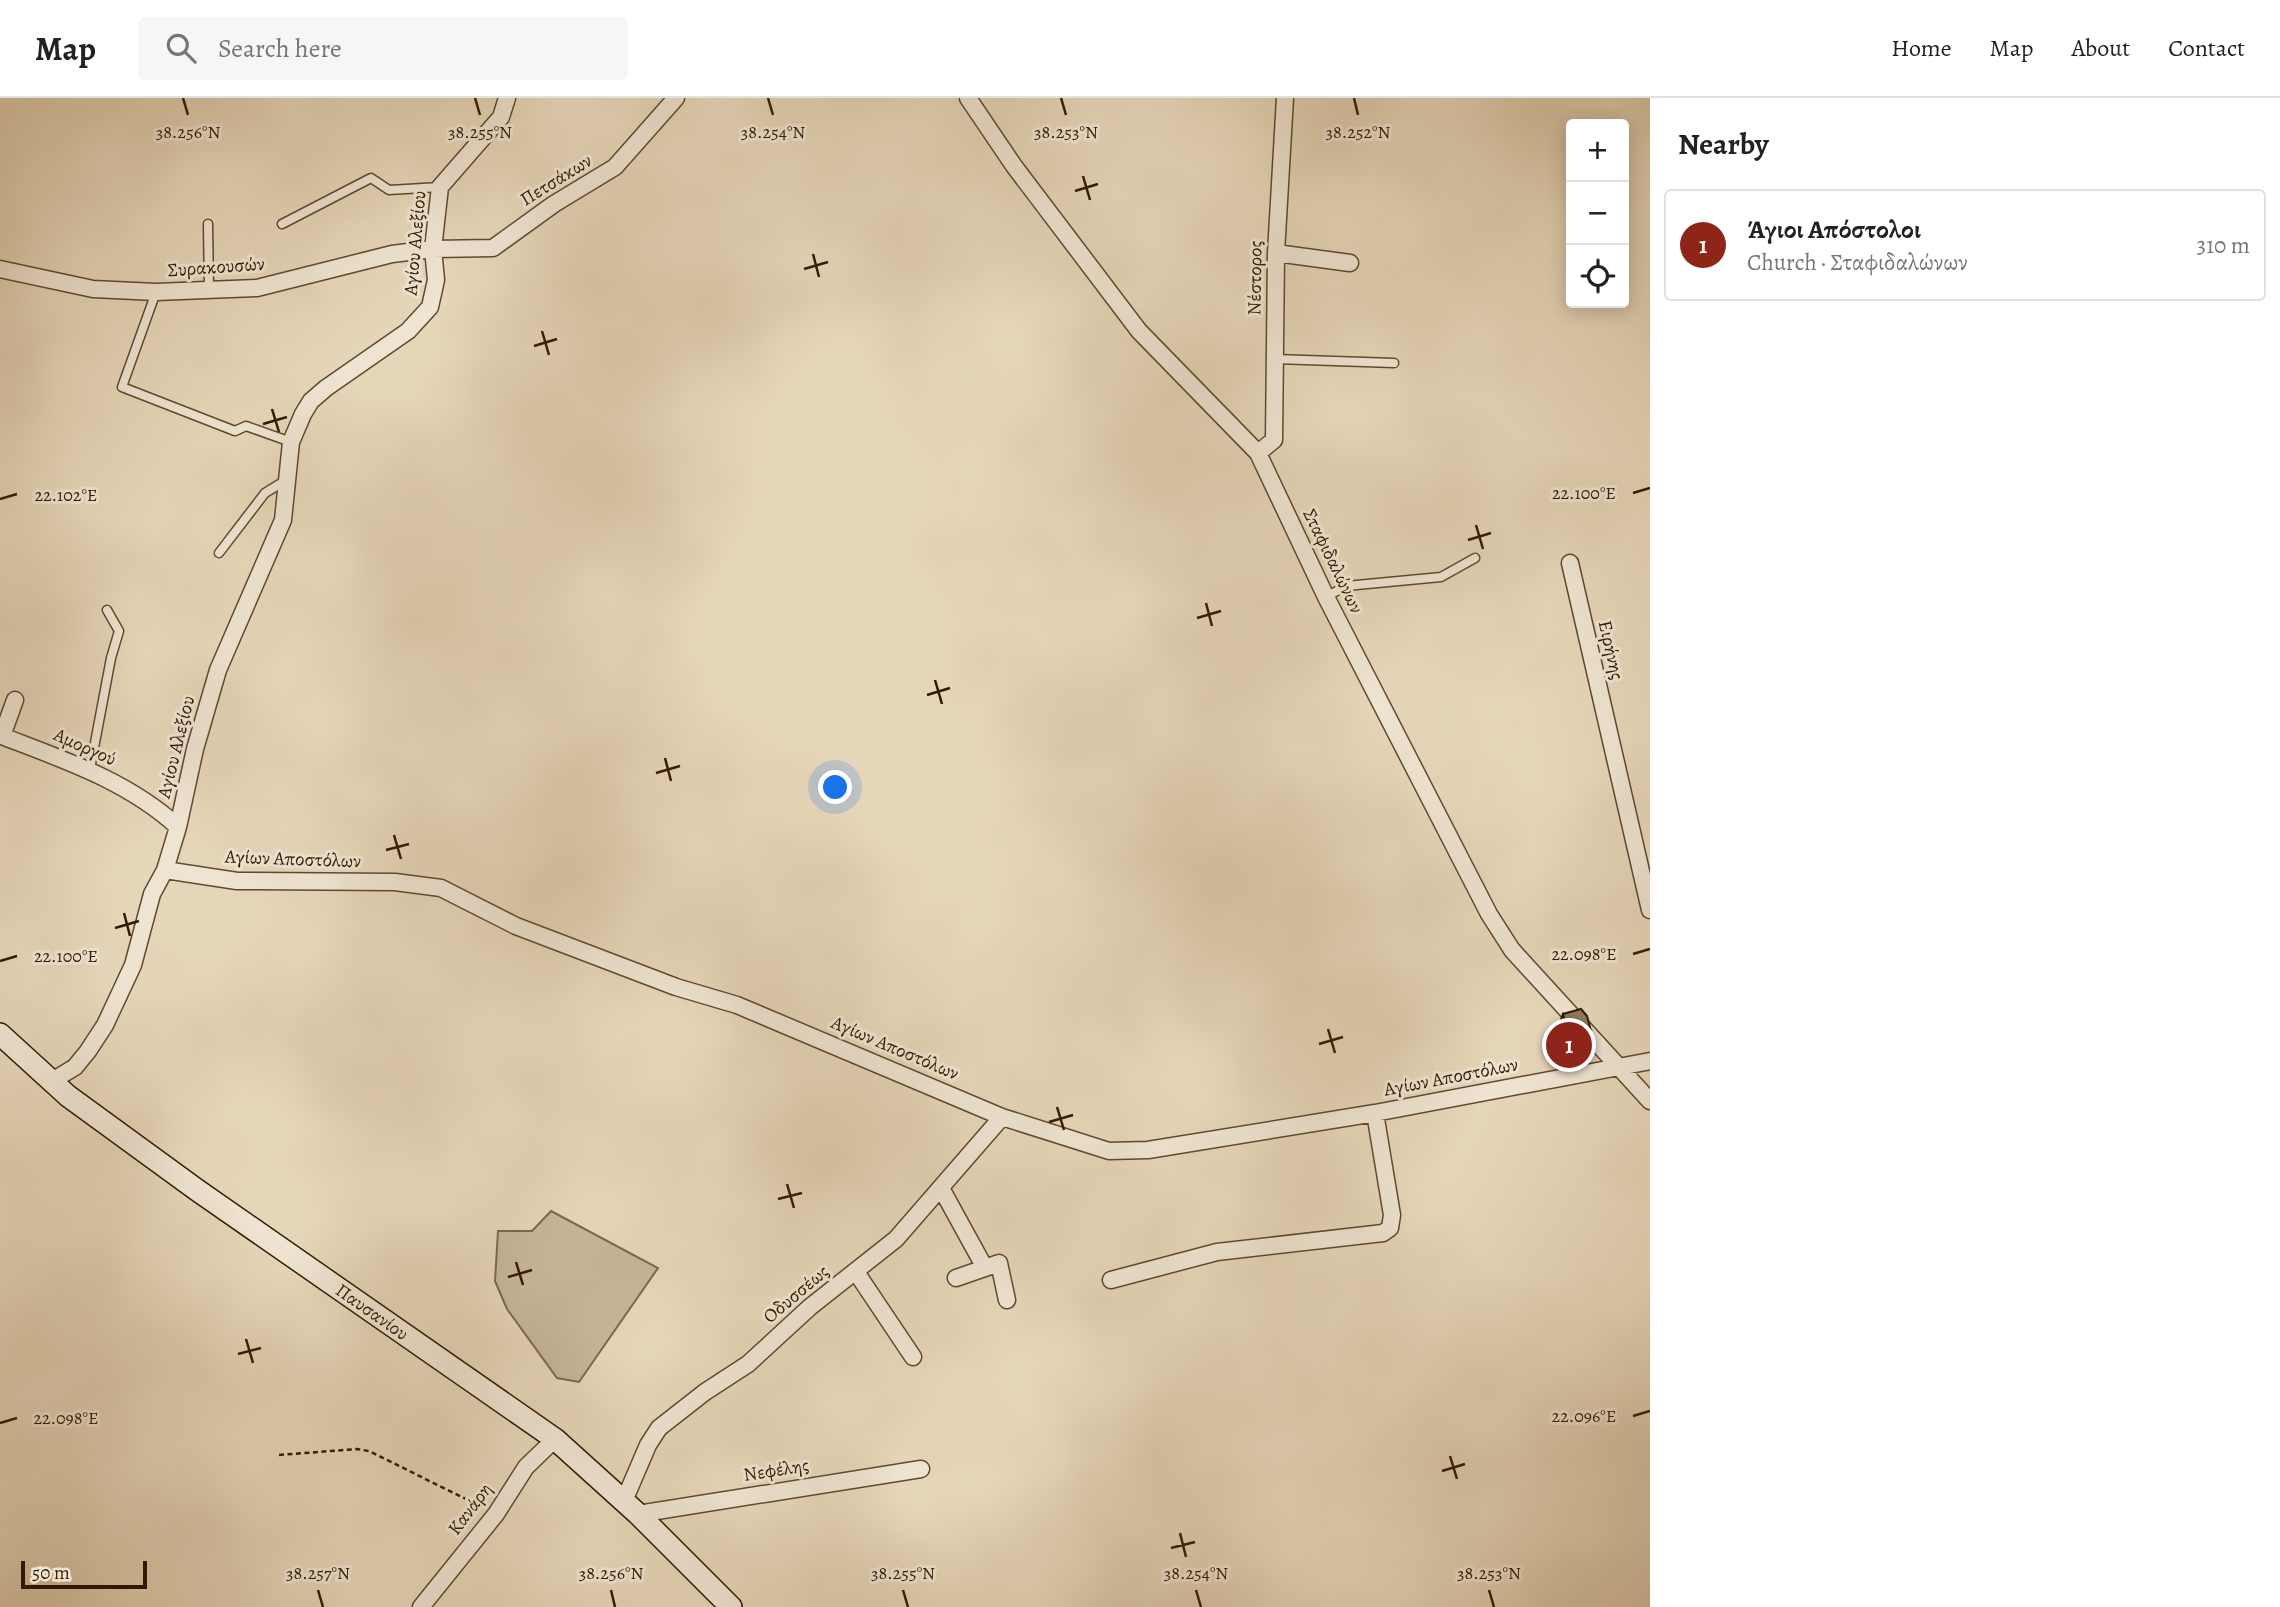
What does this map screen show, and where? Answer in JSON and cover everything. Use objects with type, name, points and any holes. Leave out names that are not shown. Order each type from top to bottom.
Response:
[{"type":"street","name":"Αγίου Αλεξίου","points":[[52,1081],[75,1067],[105,1025],[133,965],[152,894],[165,870],[178,827],[205,708],[218,670],[283,520],[291,442],[311,401],[408,331],[430,306],[436,280],[433,249],[440,187],[501,117],[507,98]]},
{"type":"street","name":"Πετσάκων","points":[[433,249],[493,248],[554,204],[615,167],[676,98]]},
{"type":"street","name":"Σταφιδαλώνων","points":[[968,98],[1014,166],[1139,331],[1258,453],[1326,597],[1489,914],[1512,950],[1622,1067],[1650,1101]]},
{"type":"street","name":"Νέστορος","points":[[1258,453],[1274,440],[1276,253],[1285,98]]},
{"type":"street","name":"Συρακουσών","points":[[0,269],[93,289],[156,292],[257,288],[392,254],[433,249]]},
{"type":"street","points":[[1276,253],[1350,263]]},
{"type":"street","name":"Ειρήνης","points":[[1570,563],[1650,910]]},
{"type":"street","name":"Αμοργού","points":[[15,700],[2,736],[90,769],[158,808],[178,827]]},
{"type":"street","name":"Αγίων Αποστόλων","points":[[165,870],[237,881],[395,882],[441,888],[516,926],[676,987],[747,1008],[1002,1117],[1088,1146],[1129,1152],[1375,1113],[1650,1061]]},
{"type":"street","name":"Παυσανίου","points":[[0,1034],[52,1081],[197,1190],[555,1439],[631,1508],[731,1607]]},
{"type":"street","points":[[1111,1280],[1217,1252],[1383,1233],[1390,1228],[1392,1215],[1375,1113]]},
{"type":"street","name":"Οδυσσέως","points":[[631,1508],[648,1445],[659,1428],[705,1392],[748,1364],[810,1307],[896,1240],[1002,1117]]},
{"type":"street","points":[[941,1188],[985,1268]]},
{"type":"street","points":[[956,1278],[999,1263],[1007,1300]]},
{"type":"street","points":[[856,1272],[913,1357]]},
{"type":"street","name":"Κανάρη","points":[[421,1607],[496,1514],[526,1466],[555,1439]]},
{"type":"street","name":"Νεφέλης","points":[[631,1508],[921,1469]]},
{"type":"lane","points":[[282,224],[371,178],[390,190],[440,187]]},
{"type":"lane","points":[[208,224],[209,290]]},
{"type":"lane","points":[[156,292],[122,387],[236,431],[246,426],[291,442]]},
{"type":"lane","points":[[1275,359],[1394,363]]},
{"type":"lane","points":[[219,552],[265,493],[288,479]]},
{"type":"lane","points":[[1326,597],[1346,586],[1441,578],[1475,558]]},
{"type":"lane","points":[[90,769],[119,631],[107,610]]},
{"type":"path","points":[[279,1455],[357,1449],[369,1451],[496,1514]]},
{"type":"shaded area","points":[[551,1211],[658,1268],[579,1382],[557,1378],[507,1309],[495,1281],[498,1231],[532,1231]]},
{"type":"building","points":[[1581,1009],[1587,1016],[1591,1031],[1569,1036],[1563,1014]]},
{"type":"place","name":"Άγιοι Απόστολοι","points":[[1569,1045]]}]
